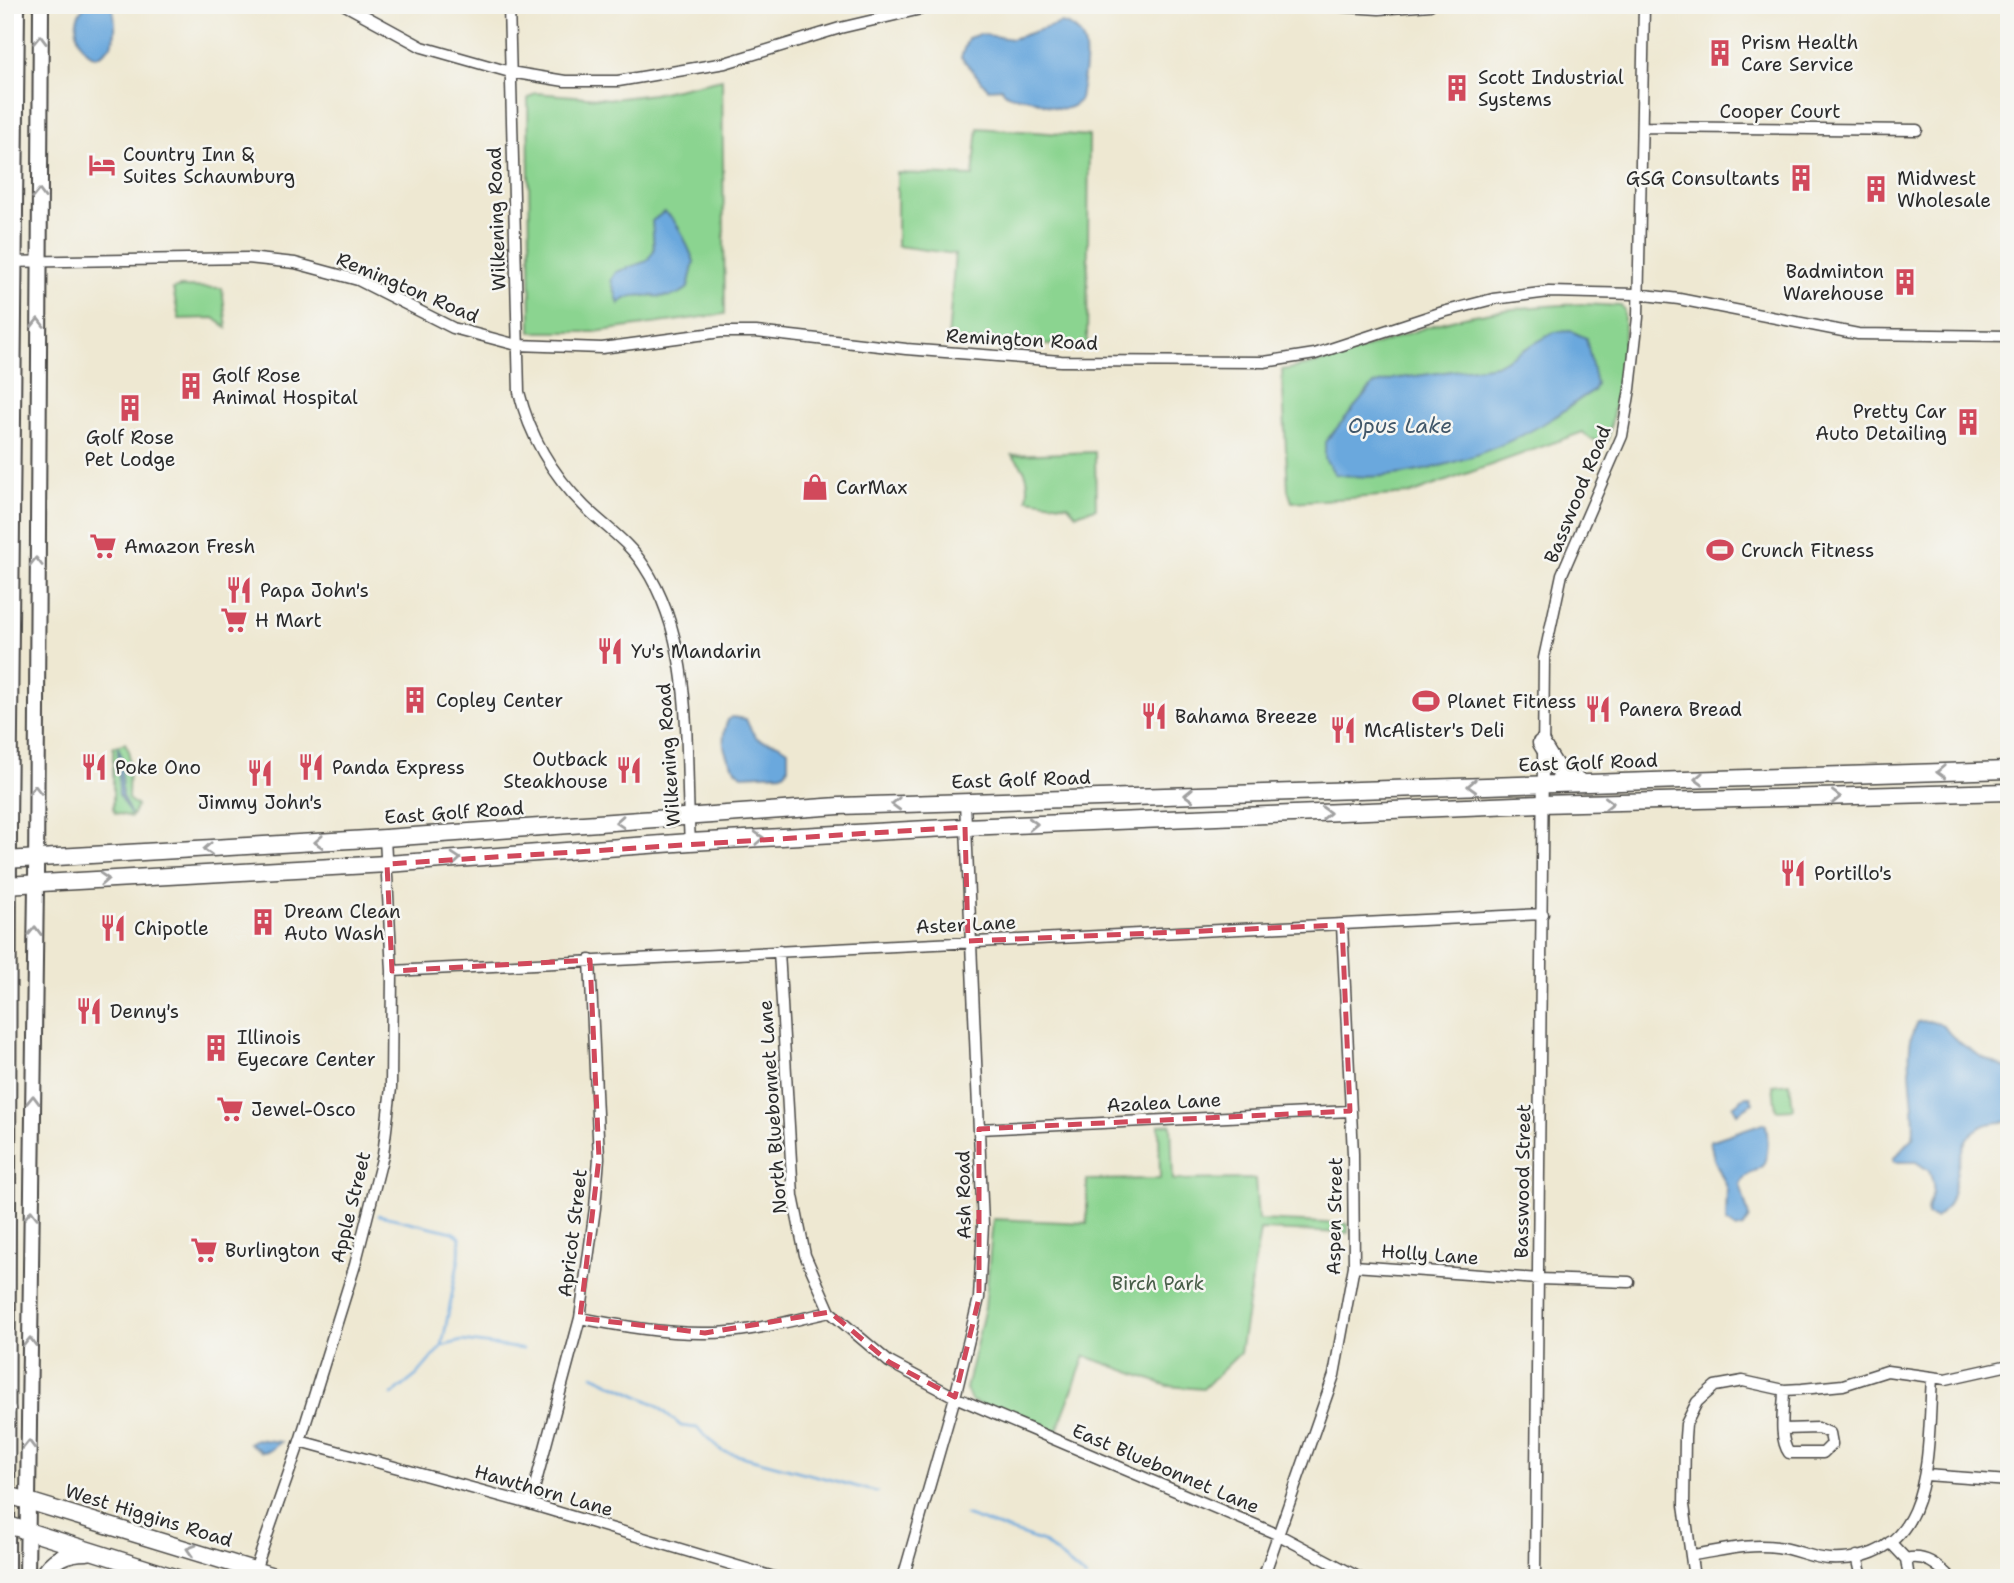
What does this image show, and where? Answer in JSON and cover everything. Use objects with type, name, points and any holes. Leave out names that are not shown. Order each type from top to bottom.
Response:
[{"type":"main road","points":[[7,1578],[9,262],[17,5]]},
{"type":"main road","points":[[27,1578],[36,883],[41,5]]},
{"type":"main road","points":[[1541,743],[1557,769],[1585,783]]},
{"type":"main road","name":"East Golf Road","points":[[7,860],[385,838],[839,806],[2009,770]]},
{"type":"main road","points":[[7,885],[965,827],[1541,804],[2009,792]]},
{"type":"main road","name":"West Higgins Road","points":[[6,1494],[280,1578]]},
{"type":"main road","points":[[6,1524],[177,1578]]},
{"type":"main road","points":[[41,1578],[54,1561],[69,1552],[96,1552]]},
{"type":"street","points":[[345,5],[422,47],[510,72],[565,81],[618,81],[725,63],[840,28],[938,5]]},
{"type":"street","name":"Wilkening Road","points":[[509,5],[519,392],[537,448],[584,507],[614,530],[644,565],[662,600],[676,645],[683,693],[690,842]]},
{"type":"street","points":[[1315,5],[1379,9],[1430,5]]},
{"type":"street","name":"Basswood Road","points":[[1540,784],[1544,658],[1549,629],[1562,574],[1622,436],[1636,352],[1644,5]]},
{"type":"street","name":"Cooper Court","points":[[1643,127],[1917,130]]},
{"type":"street","name":"Remington Road","points":[[9,262],[248,258],[295,263],[339,273],[453,328],[517,345],[602,348],[721,332],[756,332],[906,349],[1061,361],[1264,362],[1315,354],[1443,312],[1493,299],[1549,292],[1636,294],[1679,299],[1858,334],[2009,336]]},
{"type":"street","name":"Basswood Street","points":[[1535,1578],[1543,914],[1540,784]]},
{"type":"street","name":"Ash Road","points":[[903,1578],[955,1397],[979,1298],[983,1226],[968,941],[965,802]]},
{"type":"street","name":"Apple Street","points":[[255,1570],[300,1441],[355,1265],[383,1155],[391,1088],[392,971],[385,838]]},
{"type":"street","name":"Aster Lane","points":[[392,971],[1543,914]]},
{"type":"street","name":"Aspen Street","points":[[1263,1578],[1334,1375],[1354,1266],[1342,925]]},
{"type":"street","name":"North Bluebonnet Lane","points":[[779,951],[793,1196],[805,1255],[830,1312],[889,1362],[955,1397]]},
{"type":"street","name":"Apricot Street","points":[[530,1504],[580,1318],[599,1158],[590,960]]},
{"type":"street","name":"Azalea Lane","points":[[979,1129],[1350,1111]]},
{"type":"street","name":"Holly Lane","points":[[1354,1266],[1539,1279],[1629,1282]]},
{"type":"street","points":[[580,1318],[643,1330],[705,1334],[768,1326],[830,1312]]},
{"type":"street","points":[[1694,1578],[1684,1504],[1686,1424],[1697,1402],[1715,1386],[1742,1381],[1784,1390],[1843,1385],[1886,1371],[1932,1378],[1962,1376],[2009,1365]]},
{"type":"street","points":[[1693,1555],[1759,1545],[1822,1559],[1857,1556],[1891,1542],[1914,1514],[1926,1475],[1932,1378]]},
{"type":"street","points":[[1784,1390],[1784,1429],[1785,1447],[1795,1455],[1823,1453],[1832,1444],[1829,1433],[1824,1429],[1784,1429]]},
{"type":"street","name":"East Bluebonnet Lane","points":[[955,1397],[1279,1535],[1360,1578]]},
{"type":"street","name":"Hawthorn Lane","points":[[300,1441],[530,1504],[777,1578]]},
{"type":"street","points":[[1926,1475],[2009,1481]]},
{"type":"street","points":[[1891,1542],[1906,1559],[1909,1578]]},
{"type":"street","points":[[1857,1556],[1862,1578]]},
{"type":"street","points":[[1906,1559],[1919,1556],[1926,1558],[1951,1578]]},
{"type":"highlighted area","points":[[965,827],[968,941],[1342,925],[1350,1111],[979,1129],[979,1298],[955,1397],[889,1362],[830,1312],[705,1333],[580,1318],[599,1158],[590,960],[392,971],[387,864]]},
{"type":"green space","points":[[722,79],[725,314],[594,332],[531,332],[528,99],[535,93],[612,99],[653,94]]},
{"type":"green space","points":[[978,128],[1089,136],[1087,347],[948,340],[955,254],[897,246],[897,173],[973,176]]},
{"type":"green space","points":[[222,288],[227,328],[214,318],[179,319],[173,289]]},
{"type":"green space","points":[[1582,304],[1621,306],[1624,310],[1624,358],[1608,440],[1594,440],[1583,432],[1410,494],[1292,502],[1288,490],[1282,370],[1341,356],[1473,315]]},
{"type":"green space","points":[[1095,452],[1096,508],[1076,514],[1068,505],[1027,499],[1026,475],[1012,455]]},
{"type":"green space","points":[[125,743],[129,751],[128,799],[137,806],[131,817],[115,813],[113,808],[113,747]]},
{"type":"green space","points":[[1790,1083],[1793,1109],[1776,1110],[1773,1085]]},
{"type":"green space","name":"Birch Park","points":[[1171,1124],[1173,1180],[1255,1179],[1258,1220],[1348,1224],[1348,1233],[1260,1230],[1240,1353],[1203,1389],[1168,1386],[1085,1356],[1055,1436],[971,1401],[966,1389],[985,1307],[993,1219],[1087,1223],[1087,1180],[1160,1179],[1159,1125]]},
{"type":"water","points":[[86,5],[112,5],[114,13],[112,42],[109,48],[96,57],[84,48],[77,34],[78,18]]},
{"type":"water","points":[[1061,23],[1080,34],[1086,54],[1080,99],[1070,107],[1051,107],[1012,96],[1002,88],[988,89],[961,57],[968,38],[980,34],[1012,39]]},
{"type":"water","points":[[664,212],[678,226],[694,261],[688,288],[670,296],[634,296],[619,304],[611,280],[616,272],[647,261],[654,250],[652,221]]},
{"type":"water","name":"Opus Lake","points":[[1571,331],[1586,338],[1596,384],[1593,391],[1530,431],[1504,444],[1448,464],[1390,475],[1362,477],[1335,474],[1325,459],[1325,442],[1373,385],[1393,379],[1496,365],[1555,332]]},
{"type":"water","points":[[732,717],[746,719],[760,740],[781,745],[788,750],[788,768],[784,773],[742,775],[736,769],[727,757],[724,742],[725,728]]},
{"type":"water","points":[[118,747],[121,755],[122,796],[131,815],[119,796]]},
{"type":"water","points":[[1928,1021],[1944,1025],[1963,1045],[2009,1069],[2009,1122],[1987,1124],[1973,1133],[1964,1145],[1946,1207],[1936,1218],[1927,1215],[1933,1192],[1929,1171],[1916,1162],[1894,1162],[1893,1159],[1913,1138],[1910,1047],[1917,1022]]},
{"type":"water","points":[[1750,1096],[1753,1103],[1737,1113],[1733,1106]]},
{"type":"water","points":[[1763,1123],[1766,1125],[1767,1135],[1766,1157],[1762,1166],[1745,1177],[1740,1184],[1749,1217],[1744,1227],[1736,1229],[1726,1222],[1727,1187],[1714,1159],[1710,1141]]},
{"type":"water","points":[[256,1439],[281,1442],[269,1451],[262,1452],[249,1443]]},
{"type":"waterway","points":[[379,1215],[453,1232],[460,1237],[459,1258],[442,1346]]},
{"type":"waterway","points":[[442,1346],[462,1341],[523,1349]]},
{"type":"waterway","points":[[392,1395],[417,1375],[442,1346]]},
{"type":"waterway","points":[[593,1375],[655,1404],[681,1426],[697,1428],[722,1451],[877,1492]]},
{"type":"waterway","points":[[965,1515],[1043,1542],[1086,1578]]},
{"type":"place","name":"Prism Health Care Service","points":[[1720,53]]},
{"type":"place","name":"Scott Industrial Systems","points":[[1457,88]]},
{"type":"place","name":"Country Inn & Suites Schaumburg","points":[[102,165]]},
{"type":"place","name":"GSG Consultants","points":[[1801,178]]},
{"type":"place","name":"Midwest Wholesale","points":[[1876,189]]},
{"type":"place","name":"Badminton Warehouse","points":[[1905,282]]},
{"type":"place","name":"Golf Rose Animal Hospital","points":[[191,386]]},
{"type":"place","name":"Golf Rose Pet Lodge","points":[[130,408]]},
{"type":"place","name":"Pretty Car Auto Detailing","points":[[1968,422]]},
{"type":"place","name":"CarMax","points":[[815,487]]},
{"type":"place","name":"Amazon Fresh","points":[[103,546]]},
{"type":"place","name":"Crunch Fitness","points":[[1720,550]]},
{"type":"place","name":"Papa John's","points":[[239,590]]},
{"type":"place","name":"H Mart","points":[[234,620]]},
{"type":"place","name":"Yu's Mandarin","points":[[610,651]]},
{"type":"place","name":"Copley Center","points":[[415,700]]},
{"type":"place","name":"Planet Fitness","points":[[1426,701]]},
{"type":"place","name":"Panera Bread","points":[[1598,709]]},
{"type":"place","name":"Bahama Breeze","points":[[1154,716]]},
{"type":"place","name":"McAlister's Deli","points":[[1343,730]]},
{"type":"place","name":"Poke Ono","points":[[94,767]]},
{"type":"place","name":"Panda Express","points":[[311,767]]},
{"type":"place","name":"Outback Steakhouse","points":[[629,770]]},
{"type":"place","name":"Jimmy John's","points":[[260,773]]},
{"type":"place","name":"Portillo's","points":[[1793,873]]},
{"type":"place","name":"Dream Clean Auto Wash","points":[[263,922]]},
{"type":"place","name":"Chipotle","points":[[113,928]]},
{"type":"place","name":"Denny's","points":[[89,1011]]},
{"type":"place","name":"Illinois Eyecare Center","points":[[216,1048]]},
{"type":"place","name":"Jewel-Osco","points":[[230,1109]]},
{"type":"place","name":"Burlington","points":[[204,1250]]}]
